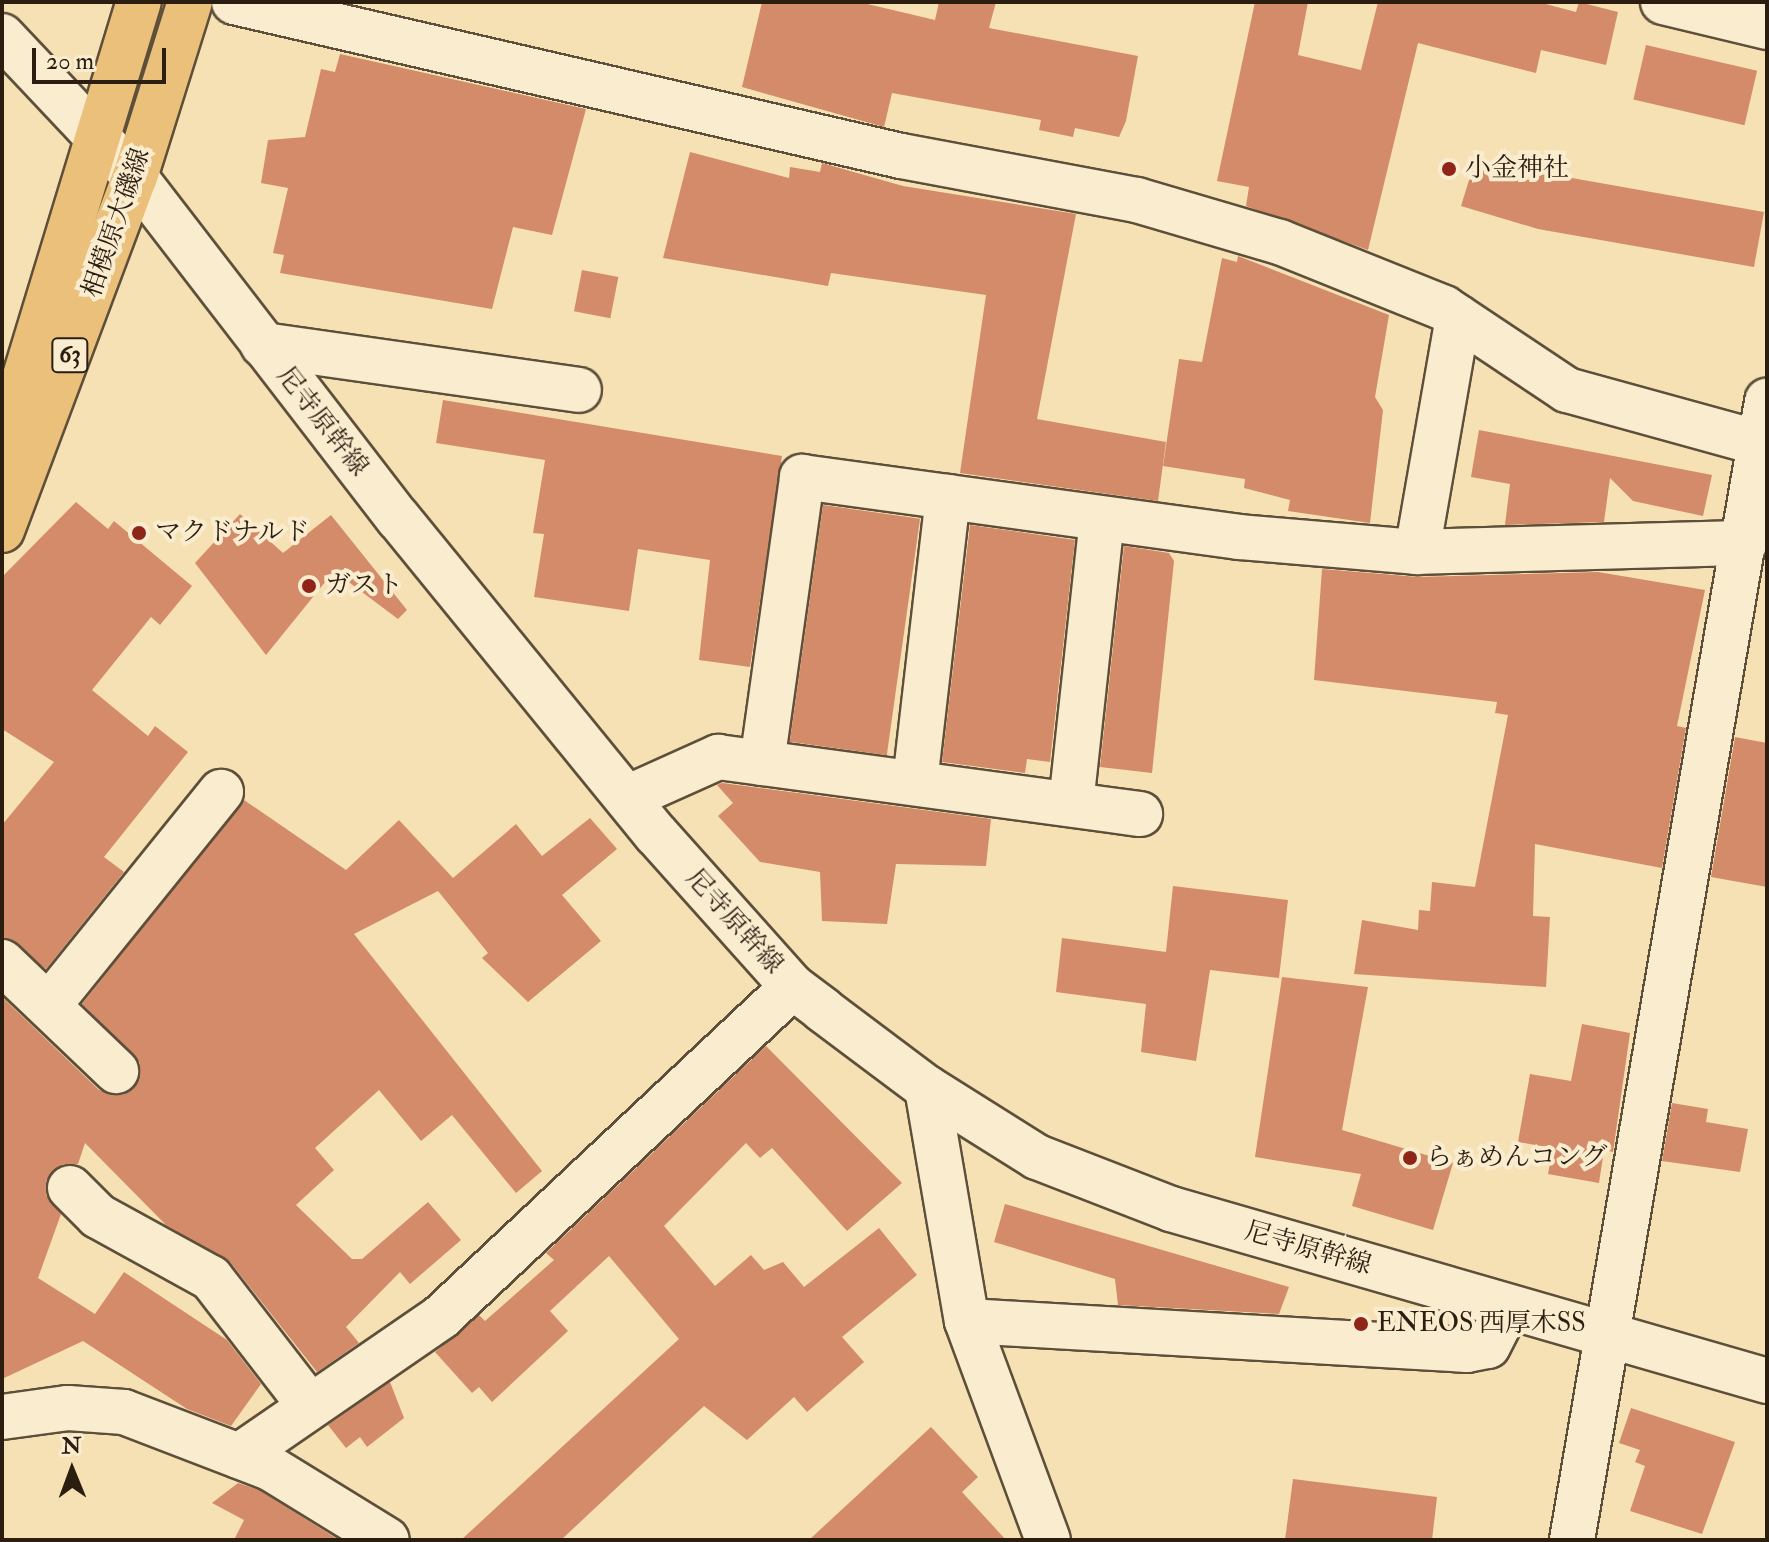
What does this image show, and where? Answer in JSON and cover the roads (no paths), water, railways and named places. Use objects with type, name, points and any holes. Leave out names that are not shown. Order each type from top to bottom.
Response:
[{"type":"main road","name":"相模原大磯線","points":[[2,452],[102,140],[139,2]]},
{"type":"main road","name":"相模原大磯線","points":[[2,530],[135,177],[190,2]]},
{"type":"street","points":[[234,2],[901,156],[1137,200],[1280,242],[1458,318],[1567,390],[1763,422],[1745,543],[1749,636],[1607,1337],[1572,1540]]},
{"type":"street","points":[[1663,2],[1767,27]]},
{"type":"street","name":"尼寺原幹線","points":[[2,36],[135,177],[263,345],[629,797],[793,987],[927,1088],[1037,1157],[1171,1209],[1767,1381]]},
{"type":"street","points":[[1417,552],[1458,318]]},
{"type":"street","points":[[263,345],[579,390]]},
{"type":"street","points":[[762,763],[802,477],[1102,520],[1417,552],[1745,543]]},
{"type":"street","points":[[915,782],[948,497]]},
{"type":"street","points":[[1071,804],[1102,520]]},
{"type":"street","points":[[629,797],[703,761],[762,763],[1140,814]]},
{"type":"street","points":[[49,1005],[221,792]]},
{"type":"street","points":[[2,962],[116,1071]]},
{"type":"street","points":[[239,1456],[441,1317],[793,987]]},
{"type":"street","points":[[927,1088],[967,1321],[1048,1540]]},
{"type":"street","points":[[83,1214],[211,1278],[309,1405]]},
{"type":"street","points":[[967,1321],[1467,1350],[1488,1346],[1508,1307]]},
{"type":"street","points":[[2,1417],[68,1408],[124,1412],[239,1456],[387,1540]]},
{"type":"place","name":"小金神社","points":[[1449,169]]},
{"type":"place","name":"マクドナルド","points":[[139,533]]},
{"type":"place","name":"ガスト","points":[[309,586]]},
{"type":"place","name":"らぁめんコング","points":[[1410,1158]]},
{"type":"place","name":"ENEOS 西厚木SS","points":[[1361,1324]]}]
